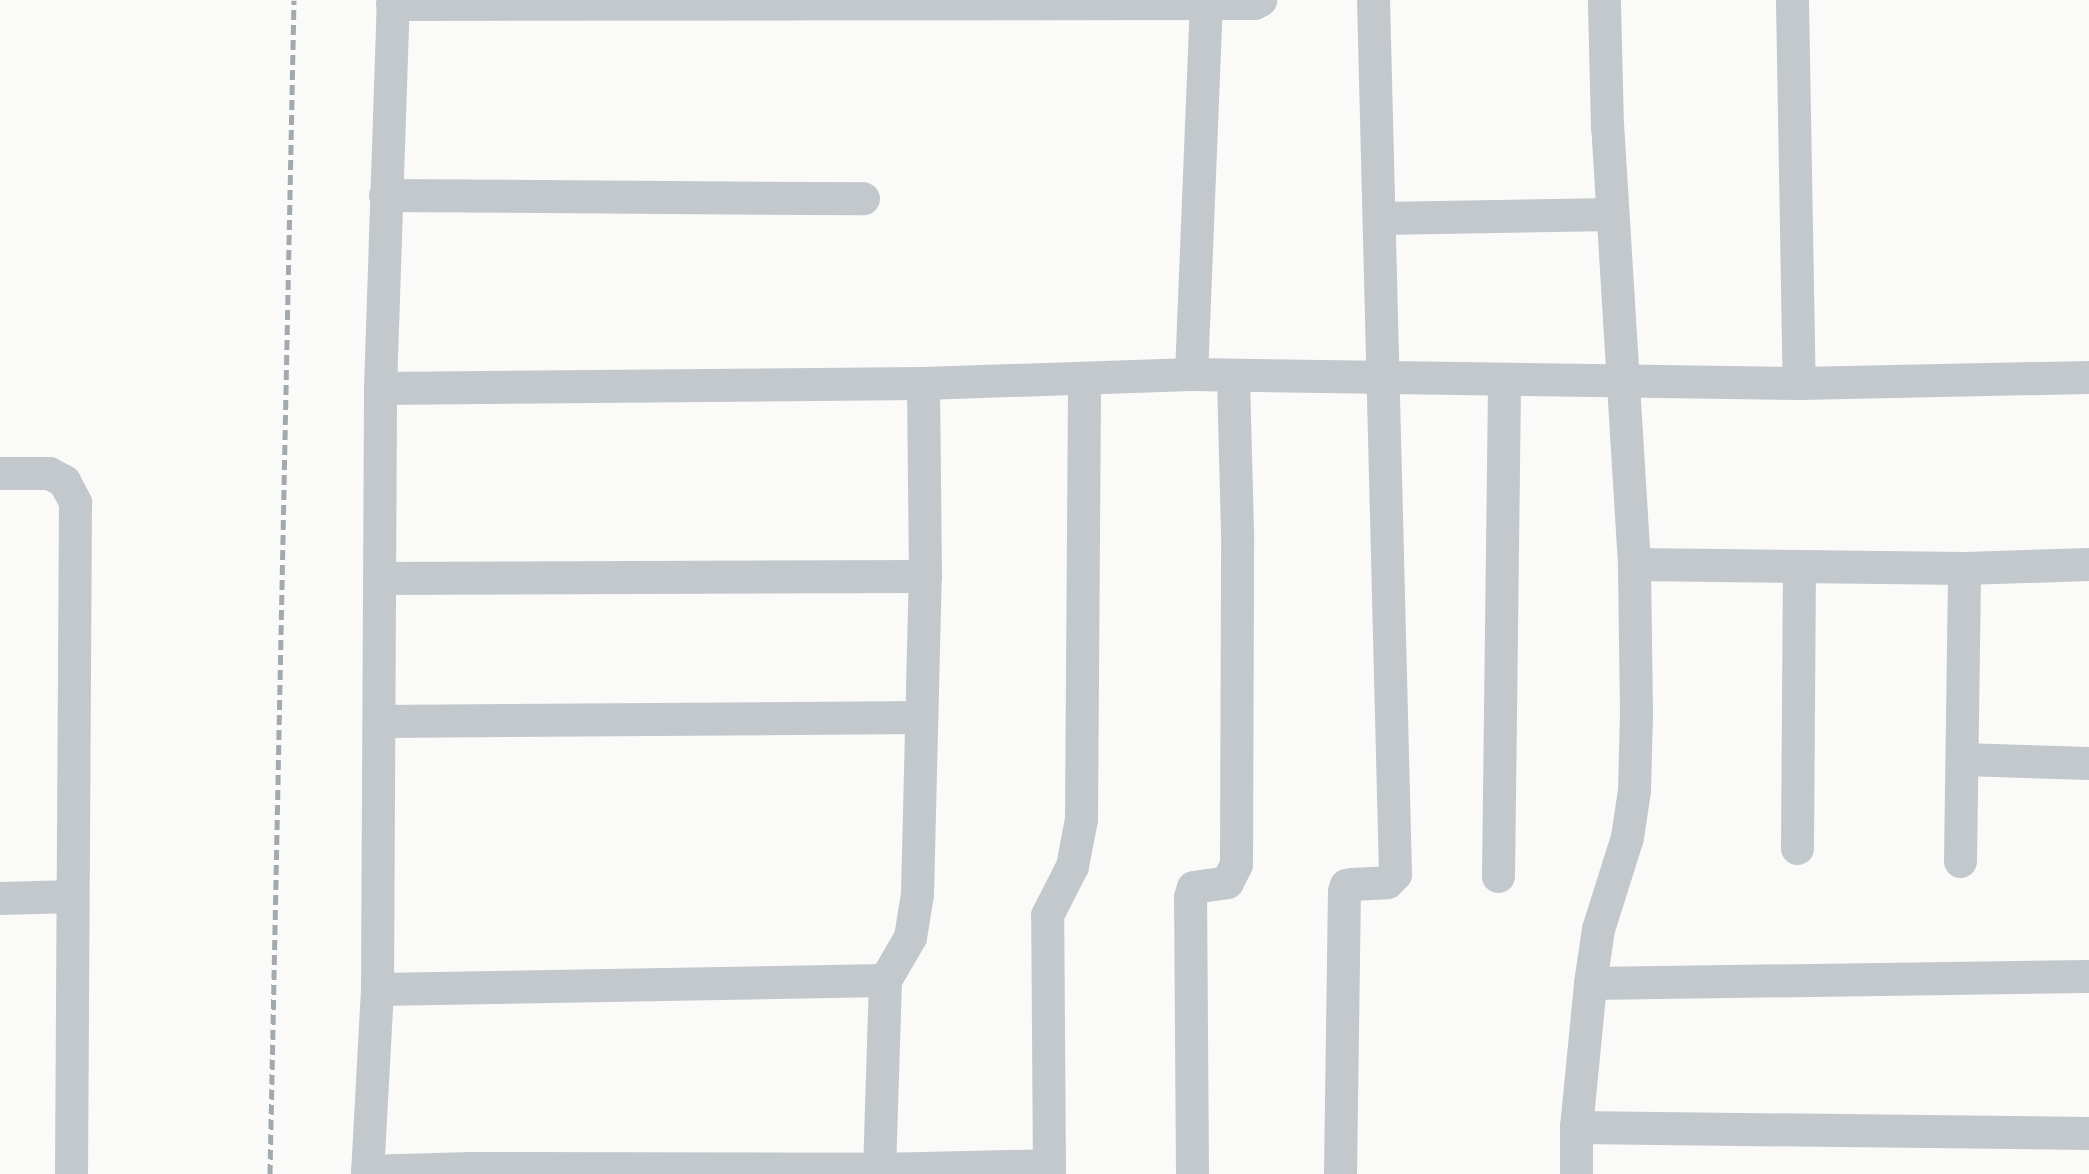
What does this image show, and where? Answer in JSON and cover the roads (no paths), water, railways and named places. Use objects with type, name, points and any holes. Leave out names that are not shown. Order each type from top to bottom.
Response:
[{"type":"street","points":[[1084,377],[1081,819],[1072,866],[1047,915],[1049,1170],[879,1172],[471,1168],[367,1173],[377,989],[380,388],[393,2],[1206,3],[1260,0]]},
{"type":"street","points":[[1340,1174],[1344,891],[1346,885],[1387,882],[1395,874],[1373,0]]},
{"type":"street","points":[[1576,1174],[1576,1127],[1598,929],[1627,837],[1634,790],[1634,564],[1612,214],[1604,0]]},
{"type":"street","points":[[1792,0],[1798,383]]},
{"type":"street","points":[[1191,374],[1206,3]]},
{"type":"street","points":[[385,195],[863,198]]},
{"type":"street","points":[[1379,218],[1612,214]]},
{"type":"street","points":[[380,388],[923,383],[1191,374],[1798,383],[2089,377]]},
{"type":"street","points":[[1192,1174],[1190,897],[1193,887],[1227,882],[1236,864],[1237,531],[1233,376]]},
{"type":"street","points":[[1498,876],[1504,379]]},
{"type":"street","points":[[879,1172],[885,980],[910,937],[917,894],[925,576],[923,383]]},
{"type":"street","points":[[0,473],[49,473],[64,481],[75,502],[71,1174]]},
{"type":"street","points":[[1634,564],[1964,568],[2089,564]]},
{"type":"street","points":[[1797,848],[1799,567]]},
{"type":"street","points":[[1960,861],[1964,568]]},
{"type":"street","points":[[380,578],[925,576]]},
{"type":"street","points":[[379,721],[920,717]]},
{"type":"street","points":[[1962,759],[2089,763]]},
{"type":"street","points":[[0,898],[72,896]]},
{"type":"street","points":[[1590,983],[2089,976]]},
{"type":"street","points":[[377,989],[885,980]]},
{"type":"street","points":[[1576,1127],[2089,1133]]},
{"type":"railway","points":[[270,1174],[294,0]]}]
